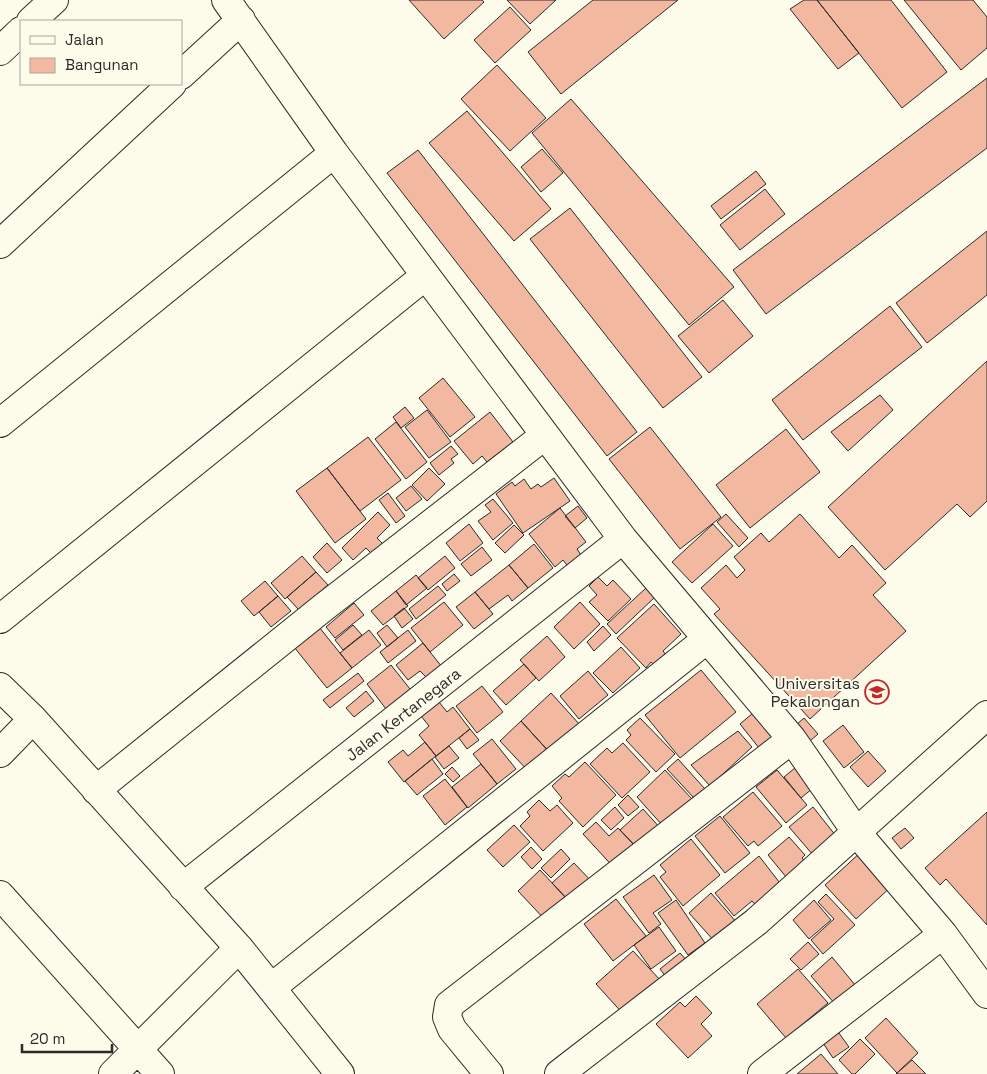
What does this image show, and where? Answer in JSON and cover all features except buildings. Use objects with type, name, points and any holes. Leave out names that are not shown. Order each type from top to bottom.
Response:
[{"type":"street","points":[[33,20],[54,0]]},
{"type":"street","points":[[182,75],[233,10],[334,153],[544,436],[623,539],[792,739],[857,833],[943,934],[987,994]]},
{"type":"street","points":[[0,51],[20,32]]},
{"type":"street","points":[[0,244],[171,85]]},
{"type":"street","points":[[0,423],[334,153]]},
{"type":"street","points":[[0,619],[425,276]]},
{"type":"street","points":[[96,790],[316,613],[544,436]]},
{"type":"street","name":"Jalan Kertanegara","points":[[183,887],[623,539]]},
{"type":"street","points":[[271,988],[707,639]]},
{"type":"street","points":[[0,687],[32,719],[238,948],[340,1074]]},
{"type":"street","points":[[559,1074],[756,922],[987,716]]},
{"type":"street","points":[[0,753],[32,719]]},
{"type":"street","points":[[489,1074],[452,1028],[447,1017],[449,1006],[792,739]]},
{"type":"street","points":[[0,895],[160,1074]]},
{"type":"street","points":[[762,1074],[943,934]]},
{"type":"street","points":[[113,1074],[238,948]]},
{"type":"place","name":"Universitas Pekalongan","points":[[877,692]]}]
